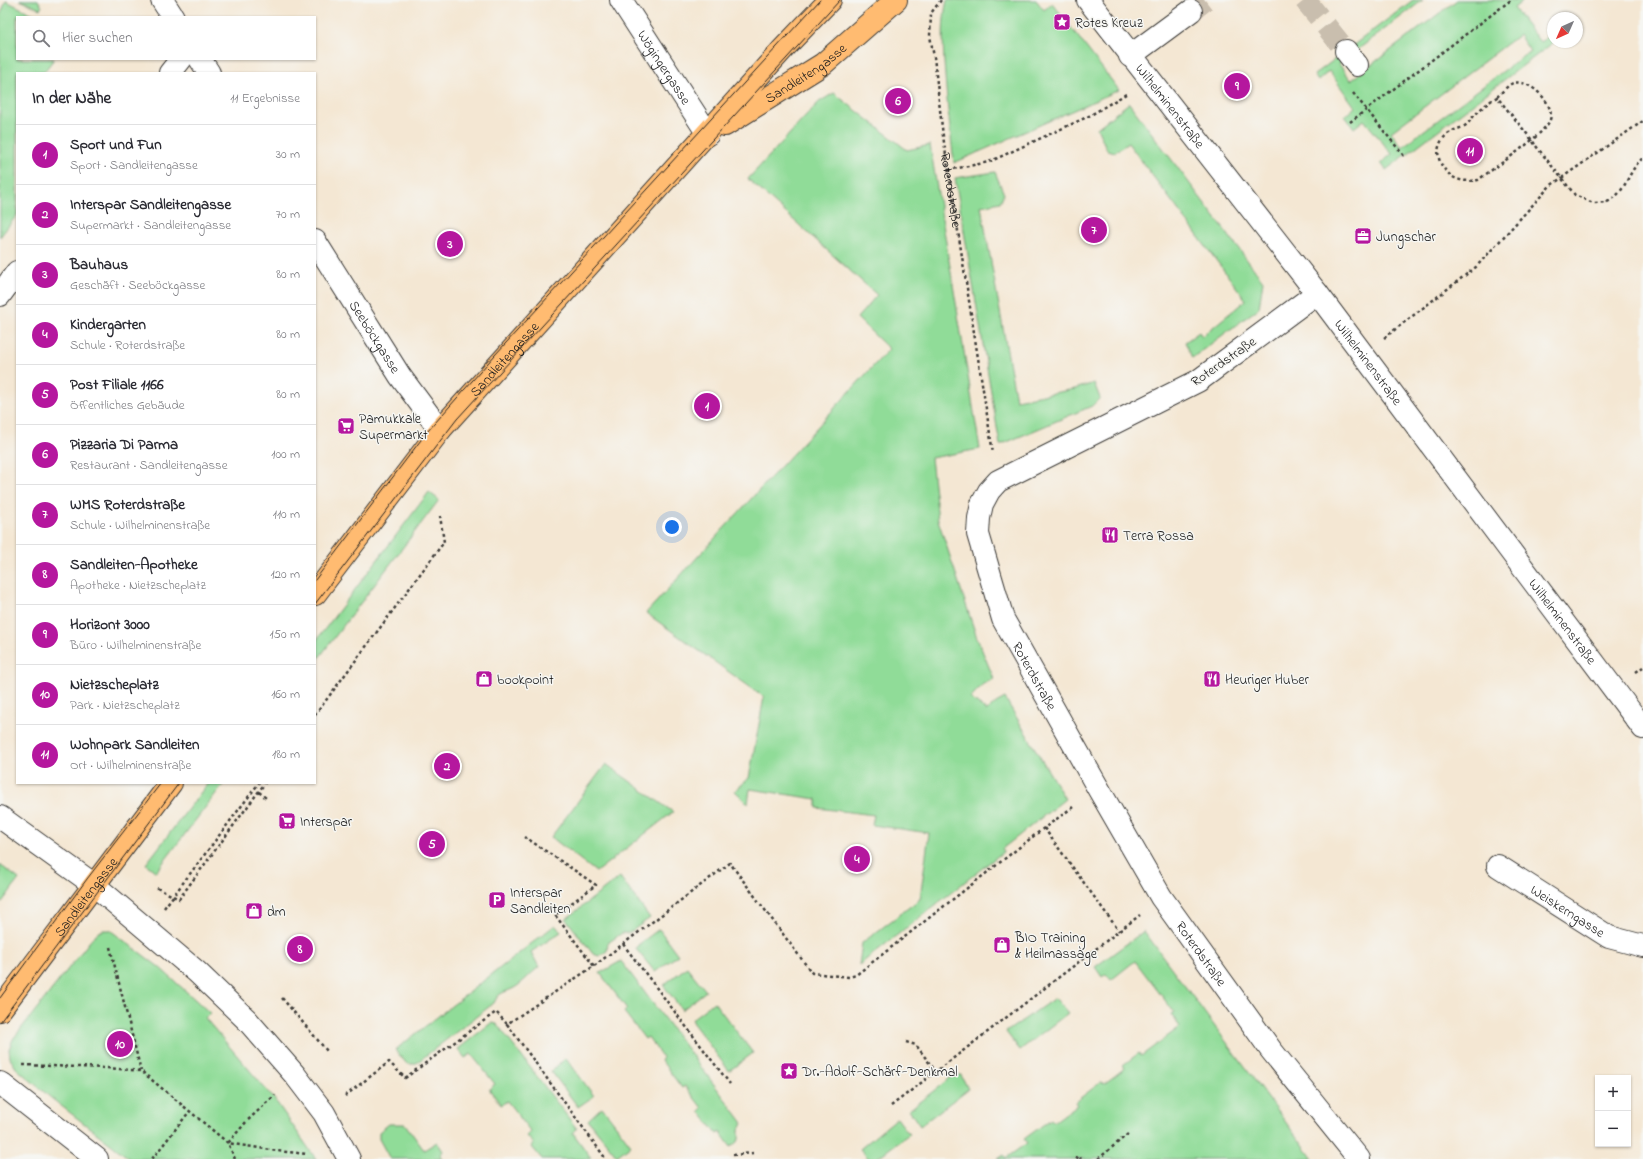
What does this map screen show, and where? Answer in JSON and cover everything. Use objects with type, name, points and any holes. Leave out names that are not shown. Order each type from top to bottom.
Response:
[{"type":"main road","name":"Sandleitengasse","points":[[316,593],[440,430],[783,49],[830,0]]},
{"type":"main road","name":"Sandleitengasse","points":[[708,134],[738,118],[823,64],[896,0]]},
{"type":"main road","name":"Sandleitengasse","points":[[0,1010],[93,884],[170,784]]},
{"type":"street","points":[[162,0],[171,16]]},
{"type":"street","name":"Wögingergasse","points":[[621,0],[708,134]]},
{"type":"street","name":"Wilhelminenstraße","points":[[1088,0],[1130,56],[1317,293],[1643,728]]},
{"type":"street","points":[[1130,56],[1191,11]]},
{"type":"street","points":[[171,72],[179,60]]},
{"type":"street","points":[[201,60],[208,72]]},
{"type":"street","name":"Seeböckgasse","points":[[316,243],[400,376],[440,430]]},
{"type":"street","points":[[0,295],[16,273]]},
{"type":"street","name":"Roterdstraße","points":[[1317,293],[1198,381],[998,481],[982,504],[978,534],[1003,619],[1161,897],[1271,1050],[1360,1159]]},
{"type":"street","points":[[0,817],[93,884],[197,972],[246,1020],[295,1075],[324,1113],[349,1159]]},
{"type":"street","name":"Weiskerngasse","points":[[1498,866],[1609,937],[1643,946]]},
{"type":"street","points":[[0,1083],[97,1159]]},
{"type":"path","name":"Roterdstraße","points":[[940,0],[931,13],[930,36],[934,57],[942,136],[993,454]]},
{"type":"path","points":[[1350,122],[1511,0]]},
{"type":"path","points":[[1519,82],[1529,85],[1541,95],[1551,110],[1550,120],[1532,140],[1478,180],[1469,182],[1451,177],[1439,162],[1438,154],[1441,141],[1449,133],[1465,126],[1486,104],[1497,97],[1512,83],[1519,82]]},
{"type":"path","points":[[1352,92],[1404,156]]},
{"type":"path","points":[[948,170],[989,162],[1089,116],[1128,93]]},
{"type":"path","points":[[1497,97],[1574,195],[1593,203],[1607,202],[1619,194],[1634,167],[1643,158]]},
{"type":"path","points":[[1363,354],[1476,267],[1550,186],[1643,121]]},
{"type":"path","points":[[316,715],[444,542],[440,516]]},
{"type":"path","points":[[164,908],[258,784]]},
{"type":"path","points":[[157,888],[179,899],[264,784]]},
{"type":"path","points":[[259,792],[266,798]]},
{"type":"path","points":[[507,1024],[594,966],[730,863],[812,973],[849,977],[856,975],[1073,807]]},
{"type":"path","points":[[1044,828],[1119,931]]},
{"type":"path","points":[[525,837],[596,885],[555,916],[594,966]]},
{"type":"path","points":[[891,1106],[1161,897]]},
{"type":"path","points":[[623,944],[730,1084]]},
{"type":"path","points":[[110,947],[141,1071]]},
{"type":"path","points":[[856,975],[859,980]]},
{"type":"path","points":[[282,998],[327,1051]]},
{"type":"path","points":[[342,1098],[389,1062],[404,1078],[496,1012],[507,1024],[606,1159]]},
{"type":"path","points":[[906,1042],[916,1045],[936,1072]]},
{"type":"path","points":[[19,1065],[107,1068],[141,1071],[228,1143],[235,1159]]},
{"type":"path","points":[[228,1143],[247,1121],[295,1075]]},
{"type":"path","points":[[152,1159],[189,1112]]},
{"type":"path","points":[[1098,1159],[1128,1134]]},
{"type":"path","points":[[228,1143],[277,1151],[308,1154]]},
{"type":"path","points":[[733,1155],[753,1153]]},
{"type":"path","points":[[1076,1159],[1079,1156],[1081,1159]]},
{"type":"green space","points":[[20,0],[38,0],[42,7],[40,9]]},
{"type":"green space","points":[[947,0],[1036,0],[1044,10],[1052,3],[1061,14],[1056,20],[1064,28],[1069,25],[1119,90],[954,163],[947,100],[943,39]]},
{"type":"green space","points":[[1413,0],[1423,0],[1339,64],[1351,80],[1457,0],[1524,0],[1514,8],[1540,42],[1547,37],[1547,47],[1386,170],[1381,163],[1392,154],[1364,120],[1354,128],[1345,116],[1355,107],[1329,71],[1318,81],[1314,75]],"holes":[[[1519,35],[1530,51],[1402,147],[1391,132]]]},
{"type":"green space","points":[[6,1],[37,16],[16,16],[16,60],[53,60],[44,72],[16,72],[16,216],[0,237],[0,16]]},
{"type":"green space","points":[[834,93],[907,150],[930,145],[980,449],[931,458],[938,520],[977,638],[994,679],[983,684],[970,698],[987,711],[996,703],[1005,698],[1065,799],[1002,849],[1003,852],[859,965],[862,943],[920,899],[929,833],[872,825],[874,815],[817,808],[817,799],[750,789],[748,804],[735,791],[749,778],[764,697],[646,613],[889,349],[857,318],[877,295],[748,179],[819,102]]},
{"type":"green space","points":[[1129,103],[1263,281],[1259,308],[1192,358],[1185,342],[1199,332],[1202,336],[1246,300],[1128,143],[1115,152],[1107,150],[1097,128]]},
{"type":"green space","points":[[995,172],[1004,194],[1000,202],[981,206],[1016,400],[1075,389],[1094,383],[1100,398],[1092,406],[1000,445],[955,178]]},
{"type":"green space","points":[[429,492],[439,500],[316,662],[316,641]]},
{"type":"green space","points":[[606,764],[673,812],[596,872],[551,837]]},
{"type":"green space","points":[[207,784],[223,784],[156,872],[146,864]]},
{"type":"green space","points":[[0,865],[19,879],[0,905]]},
{"type":"green space","points":[[620,877],[650,918],[629,933],[622,933],[608,943],[607,951],[599,956],[593,954],[566,919]]},
{"type":"green space","points":[[555,925],[561,932],[531,952],[539,967],[521,983],[500,994],[494,1003],[415,1064],[407,1064],[395,1050]]},
{"type":"green space","points":[[659,929],[678,955],[655,972],[636,949],[638,945]]},
{"type":"green space","points":[[103,930],[110,930],[159,967],[210,1013],[205,1018],[275,1100],[316,1159],[130,1159],[51,1098],[16,1068],[10,1058],[9,1049],[13,1039],[90,941],[97,933]]},
{"type":"green space","points":[[1144,931],[1313,1159],[998,1159],[1004,1155],[1006,1158],[1027,1143],[1024,1139],[1051,1119],[1054,1122],[1077,1105],[1075,1102],[1101,1082],[1104,1084],[1125,1068],[1123,1065],[1139,1053],[1141,1056],[1180,1027],[1171,1014],[1174,1012],[1135,961],[1111,980],[1106,974],[1102,977],[1095,967]]},
{"type":"green space","points":[[621,961],[743,1123],[739,1130],[739,1140],[731,1147],[720,1132],[717,1134],[699,1111],[702,1108],[685,1086],[682,1088],[661,1060],[663,1058],[648,1037],[645,1039],[624,1012],[627,1009],[600,973]]},
{"type":"green space","points":[[687,967],[706,991],[682,1010],[664,986]]},
{"type":"green space","points":[[1055,998],[1068,1013],[1020,1050],[1006,1032]]},
{"type":"green space","points":[[714,1002],[753,1053],[729,1071],[692,1022],[693,1018]]},
{"type":"green space","points":[[491,1023],[497,1024],[577,1129],[573,1133],[591,1158],[590,1159],[542,1159],[532,1147],[534,1144],[527,1136],[531,1132],[507,1101],[501,1105],[489,1089],[495,1084],[471,1054],[465,1058],[458,1049]]},
{"type":"green space","points":[[566,1058],[594,1096],[578,1107],[551,1071]]},
{"type":"green space","points":[[954,1075],[961,1075],[968,1089],[920,1126],[909,1110]]},
{"type":"green space","points":[[602,1107],[631,1145],[617,1156],[588,1120]]},
{"type":"green space","points":[[897,1118],[909,1134],[876,1159],[869,1159],[860,1149]]},
{"type":"green space","points":[[389,1124],[405,1124],[424,1150],[437,1142],[443,1151],[440,1155],[442,1159],[390,1159],[379,1139],[379,1132]]},
{"type":"tunnel","points":[[1191,11],[1205,0]]},
{"type":"tunnel","points":[[1305,0],[1346,51]]},
{"type":"tram line","points":[[316,579],[427,432],[495,355],[820,0]]},
{"type":"tram line","points":[[316,603],[457,419],[840,0]]},
{"type":"tram line","points":[[0,998],[87,879],[160,784]]},
{"type":"tram line","points":[[0,1022],[178,784]]},
{"type":"place","name":"Rotes Kreuz","points":[[1062,22]]},
{"type":"place","name":"Horizont 3000","points":[[1237,86]]},
{"type":"place","name":"Pizzaria Di Parma","points":[[898,101]]},
{"type":"place","name":"Wohnpark Sandleiten","points":[[1470,151]]},
{"type":"place","name":"WMS Roterdstraße","points":[[1094,230]]},
{"type":"place","name":"Jungschar","points":[[1363,236]]},
{"type":"place","name":"Bauhaus","points":[[450,244]]},
{"type":"place","name":"Sport und Fun","points":[[707,406]]},
{"type":"place","name":"Pamukkale Supermarkt","points":[[346,426]]},
{"type":"place","name":"Terra Rossa","points":[[1110,535]]},
{"type":"place","name":"bookpoint","points":[[484,679]]},
{"type":"place","name":"Heuriger Huber","points":[[1212,679]]},
{"type":"place","name":"Interspar Sandleitengasse","points":[[447,766]]},
{"type":"place","name":"Interspar","points":[[287,821]]},
{"type":"place","name":"Post Filiale 1166","points":[[432,844]]},
{"type":"place","name":"Kindergarten","points":[[857,859]]},
{"type":"place","name":"Interspar Sandleiten","points":[[497,900]]},
{"type":"place","name":"dm","points":[[254,911]]},
{"type":"place","name":"BIO Training & Heilmassage","points":[[1002,945]]},
{"type":"place","name":"Sandleiten-Apotheke","points":[[300,949]]},
{"type":"place","name":"Nietzscheplatz","points":[[120,1044]]},
{"type":"place","name":"Dr.-Adolf-Schärf-Denkmal","points":[[789,1071]]}]
